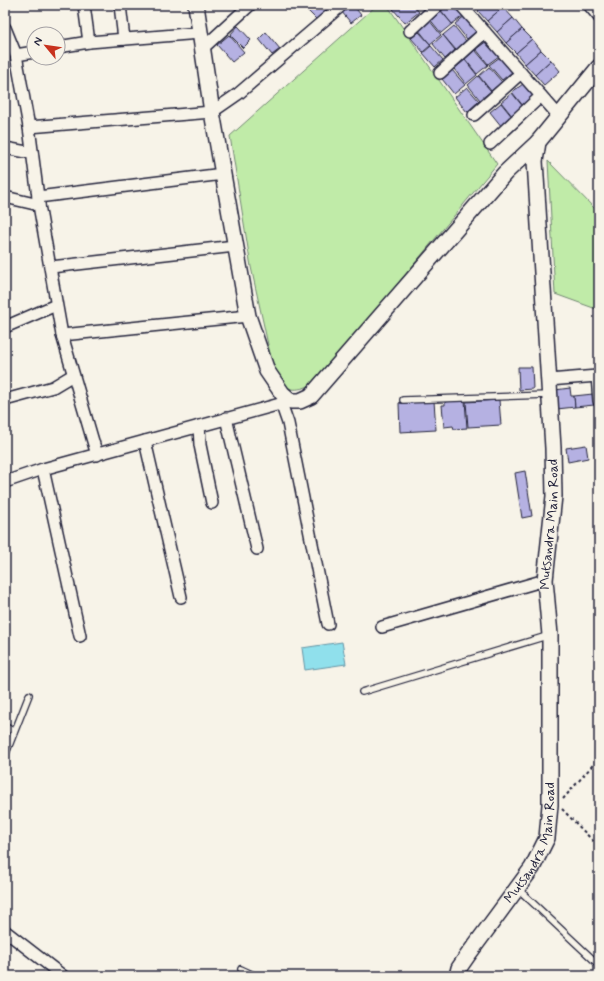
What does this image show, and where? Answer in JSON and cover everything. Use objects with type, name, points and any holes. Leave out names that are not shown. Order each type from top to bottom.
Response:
[{"type":"street","points":[[84,5],[89,42]]},
{"type":"street","points":[[120,5],[124,39]]},
{"type":"street","points":[[196,5],[212,112],[248,316],[267,371],[282,393],[286,402],[288,423],[328,624]]},
{"type":"street","points":[[203,48],[250,5]]},
{"type":"street","points":[[29,127],[212,112],[238,94],[342,5]]},
{"type":"street","points":[[410,31],[438,5]]},
{"type":"street","points":[[461,5],[559,116]]},
{"type":"street","points":[[589,5],[599,17]]},
{"type":"street","points":[[5,28],[16,56],[29,127],[39,201],[62,335],[98,455]]},
{"type":"street","points":[[440,73],[485,32]]},
{"type":"street","points":[[66,46],[89,42],[200,33]]},
{"type":"street","points":[[16,56],[26,54]]},
{"type":"street","points":[[5,482],[43,469],[286,402],[300,401],[311,396],[506,174],[538,142],[599,67]]},
{"type":"street","points":[[474,115],[521,73]]},
{"type":"street","points":[[490,144],[541,96]]},
{"type":"street","name":"Mutsandra Main Road","points":[[457,976],[459,968],[468,955],[532,868],[547,838],[553,808],[550,635],[545,580],[554,496],[536,161],[538,142]]},
{"type":"street","points":[[5,148],[32,153]]},
{"type":"street","points":[[5,197],[39,201],[224,174]]},
{"type":"street","points":[[51,267],[235,246]]},
{"type":"street","points":[[5,326],[56,305]]},
{"type":"street","points":[[62,335],[248,316]]},
{"type":"street","points":[[5,400],[53,387],[73,375]]},
{"type":"street","points":[[549,388],[598,375],[599,401]]},
{"type":"street","points":[[226,418],[257,549]]},
{"type":"street","points":[[199,426],[200,445],[212,503]]},
{"type":"street","points":[[145,441],[181,597]]},
{"type":"street","points":[[43,469],[80,636]]},
{"type":"street","points":[[382,626],[545,580]]},
{"type":"street","points":[[5,931],[63,976]]},
{"type":"lane","points":[[403,400],[549,388]]},
{"type":"lane","points":[[362,692],[550,635]]},
{"type":"lane","points":[[5,756],[29,695]]},
{"type":"lane","points":[[5,726],[14,732]]},
{"type":"lane","points":[[517,888],[599,965]]},
{"type":"lane","points":[[241,969],[256,976]]},
{"type":"path","points":[[599,758],[553,808],[599,847]]},
{"type":"green space","points":[[377,5],[387,5],[497,164],[318,380],[306,387],[296,389],[287,388],[283,385],[274,372],[251,267],[230,136]]},
{"type":"green space","points":[[548,161],[599,213],[599,310],[555,294]]},
{"type":"water","points":[[342,642],[346,664],[305,670],[302,648]]},
{"type":"building","points":[[308,5],[322,5],[327,11],[317,20],[305,8]]},
{"type":"building","points":[[348,5],[353,5],[361,15],[351,23],[341,11]]},
{"type":"building","points":[[398,5],[413,5],[419,12],[405,23],[393,9]]},
{"type":"building","points":[[445,5],[455,5],[463,16],[452,24],[440,9]]},
{"type":"building","points":[[484,5],[501,5],[503,7],[487,21],[478,11]]},
{"type":"building","points":[[503,7],[513,18],[497,32],[487,21]]},
{"type":"building","points":[[440,10],[452,24],[441,33],[429,18]]},
{"type":"building","points":[[466,15],[478,30],[467,39],[455,24]]},
{"type":"building","points":[[513,18],[522,29],[506,43],[497,32]]},
{"type":"building","points":[[429,20],[441,35],[430,44],[418,29]]},
{"type":"building","points":[[238,26],[251,40],[243,48],[230,35]]},
{"type":"building","points":[[454,26],[466,41],[456,50],[443,35]]},
{"type":"building","points":[[522,29],[532,39],[516,53],[506,43]]},
{"type":"building","points":[[266,32],[280,49],[272,55],[259,39]]},
{"type":"building","points":[[419,32],[431,45],[423,52],[411,38]]},
{"type":"building","points":[[229,35],[244,52],[232,62],[217,45]]},
{"type":"building","points":[[443,35],[455,50],[445,59],[433,44]]},
{"type":"building","points":[[532,39],[541,50],[525,64],[516,53]]},
{"type":"building","points":[[487,41],[499,56],[488,64],[476,49]]},
{"type":"building","points":[[431,46],[443,60],[435,67],[423,53]]},
{"type":"building","points":[[475,50],[488,65],[477,74],[465,59]]},
{"type":"building","points":[[541,50],[551,60],[535,75],[525,64]]},
{"type":"building","points":[[500,57],[512,72],[502,80],[489,65]]},
{"type":"building","points":[[465,60],[477,75],[466,84],[454,69]]},
{"type":"building","points":[[551,60],[560,71],[544,85],[535,75]]},
{"type":"building","points":[[489,67],[502,82],[491,91],[479,76]]},
{"type":"building","points":[[452,70],[465,85],[454,94],[442,79]]},
{"type":"building","points":[[478,76],[491,91],[480,100],[468,85]]},
{"type":"building","points":[[523,84],[535,98],[524,107],[512,92]]},
{"type":"building","points":[[467,87],[479,101],[467,112],[455,97]]},
{"type":"building","points":[[512,93],[524,108],[513,117],[501,102]]},
{"type":"building","points":[[501,103],[513,118],[502,127],[490,112]]},
{"type":"building","points":[[518,367],[532,367],[533,389],[519,390]]},
{"type":"building","points":[[570,388],[571,396],[574,396],[575,407],[557,409],[555,390]]},
{"type":"building","points":[[593,394],[594,405],[575,407],[574,396]]},
{"type":"building","points":[[465,400],[467,428],[454,429],[453,426],[444,427],[442,405],[445,405],[445,402]]},
{"type":"building","points":[[499,400],[501,425],[468,427],[466,402]]},
{"type":"building","points":[[434,401],[436,430],[400,432],[399,403]]},
{"type":"building","points":[[586,445],[588,458],[568,462],[566,448]]},
{"type":"building","points":[[525,471],[532,516],[522,518],[515,473]]}]
